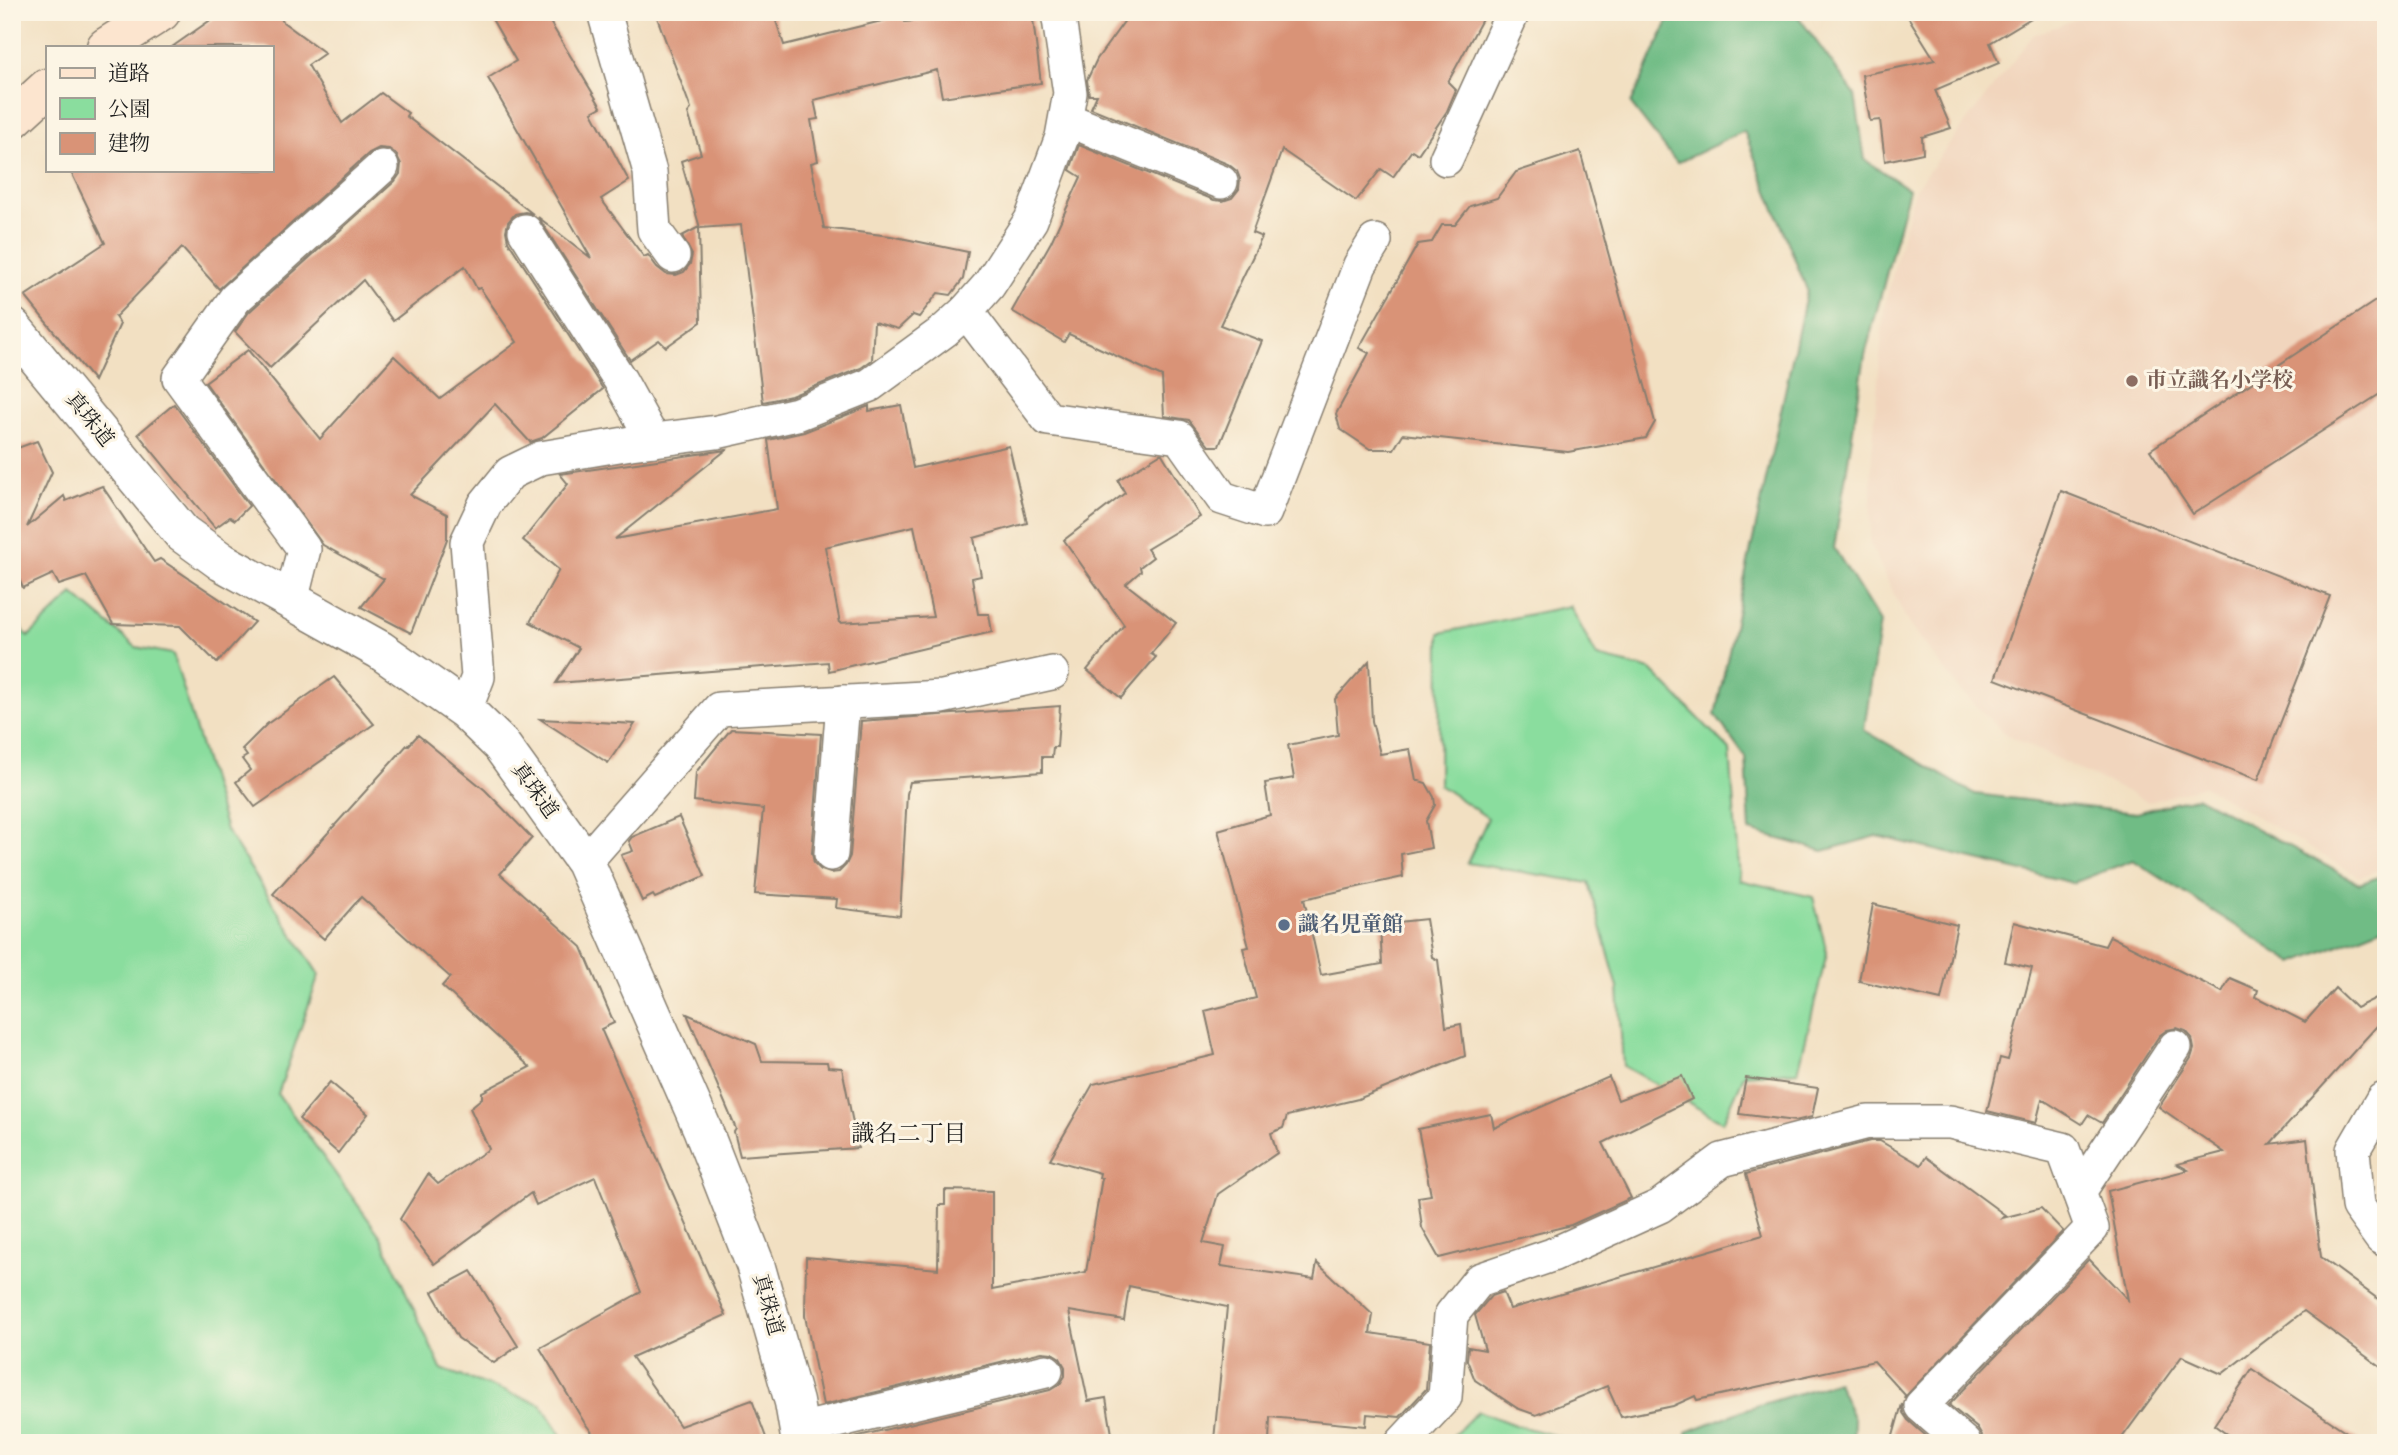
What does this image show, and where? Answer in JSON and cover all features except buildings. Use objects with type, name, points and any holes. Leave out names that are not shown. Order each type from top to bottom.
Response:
[{"type":"main road","points":[[108,46],[161,12]]},
{"type":"main road","points":[[12,120],[46,89]]},
{"type":"street","points":[[604,12],[650,172],[654,230],[673,256]]},
{"type":"street","points":[[466,710],[478,677],[467,542],[485,504],[510,473],[541,458],[717,432],[797,414],[870,384],[966,312],[989,285],[1031,220],[1055,158],[1066,119],[1070,93],[1058,12]]},
{"type":"street","points":[[1447,159],[1513,12]]},
{"type":"street","points":[[1066,119],[1220,182]]},
{"type":"street","points":[[291,601],[304,549],[179,378],[235,299],[382,167]]},
{"type":"street","points":[[525,231],[621,380],[653,440]]},
{"type":"street","points":[[966,312],[1048,419],[1179,437],[1222,498],[1265,512],[1360,265],[1375,241]]},
{"type":"street","name":"真珠道","points":[[12,327],[182,533],[222,562],[380,650],[466,710],[501,745],[585,862],[702,1128],[755,1264],[794,1402],[800,1436]]},
{"type":"street","points":[[585,862],[719,709],[942,696],[1052,673]]},
{"type":"street","points":[[831,854],[843,702]]},
{"type":"street","points":[[2079,1192],[2175,1047]]},
{"type":"street","points":[[2386,1099],[2382,1100],[2353,1150],[2358,1206],[2381,1238],[2386,1240]]},
{"type":"street","points":[[1402,1443],[1445,1397],[1451,1315],[1479,1279],[1552,1255],[1660,1206],[1722,1160],[1868,1122],[1950,1122],[2063,1149],[2092,1228],[1921,1406],[1964,1443]]},
{"type":"street","points":[[800,1436],[1046,1371]]},
{"type":"shaded area","name":"市立識名小学校","points":[[2095,12],[2386,12],[2386,867],[2360,877],[2204,786],[2149,802],[2006,735],[1960,690],[1907,621],[1870,544],[1872,454],[1884,308],[1914,190],[2033,35]]},
{"type":"green space","points":[[1672,12],[1795,12],[1855,95],[1865,160],[1909,189],[1865,355],[1834,548],[1880,622],[1864,730],[1975,794],[2136,813],[2198,797],[2360,884],[2386,874],[2386,926],[2294,963],[2133,860],[2073,883],[1877,836],[1823,851],[1750,831],[1746,758],[1715,715],[1807,290],[1744,131],[1677,163],[1631,104]]},
{"type":"green space","points":[[73,594],[136,647],[173,654],[226,830],[319,975],[278,1094],[381,1237],[441,1369],[541,1404],[566,1443],[12,1443],[12,614],[28,637]]},
{"type":"green space","points":[[1570,606],[1597,657],[1651,670],[1730,750],[1739,880],[1813,897],[1827,953],[1798,1071],[1744,1075],[1723,1122],[1623,1066],[1618,988],[1589,883],[1467,863],[1488,818],[1439,785],[1440,633]]},
{"type":"green space","points":[[1837,1382],[1854,1419],[1853,1443],[1687,1443],[1687,1432],[1746,1409]]},
{"type":"green space","points":[[1478,1411],[1515,1425],[1583,1443],[1446,1443]]},
{"type":"place","name":"市立識名小学校","points":[[2132,381]]},
{"type":"place","name":"識名児童館","points":[[1284,925]]},
{"type":"district","name":"識名二丁目","points":[[909,1134]]}]
